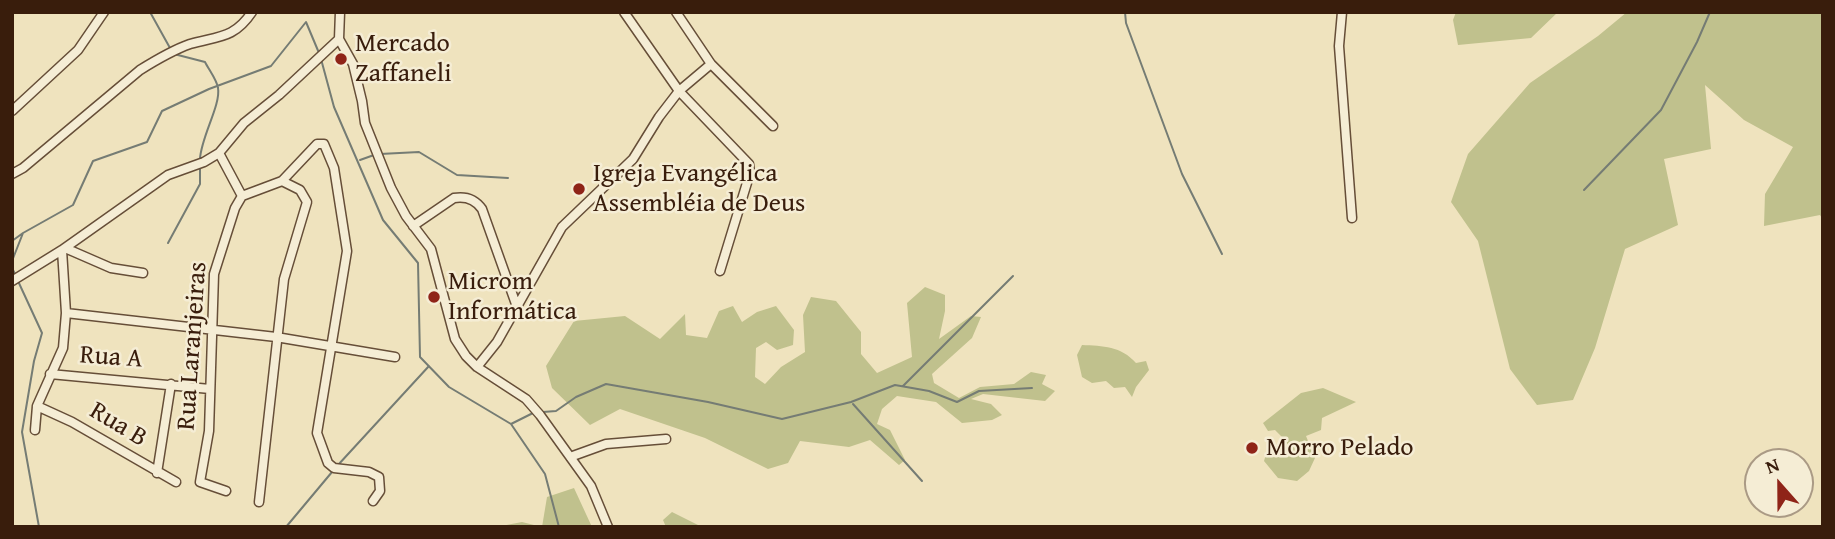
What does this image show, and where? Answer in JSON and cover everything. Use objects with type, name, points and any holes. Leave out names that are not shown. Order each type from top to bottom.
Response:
[{"type":"street","points":[[12,111],[78,50],[104,12]]},
{"type":"street","points":[[12,174],[23,168],[141,70],[159,58],[190,44],[221,39],[235,31],[252,12]]},
{"type":"street","points":[[340,12],[339,39],[353,64],[365,124],[390,188],[413,226],[431,249],[455,339],[466,356],[477,366],[526,399],[591,486],[608,527]]},
{"type":"street","points":[[624,12],[679,90],[749,164],[750,173],[720,271]]},
{"type":"street","points":[[676,12],[711,64],[773,126]]},
{"type":"street","points":[[1342,12],[1339,46],[1352,218]]},
{"type":"street","points":[[12,281],[64,249],[167,175],[204,162],[219,153],[244,123],[279,95],[339,39]]},
{"type":"street","points":[[477,366],[497,342],[562,228],[633,159],[679,90],[711,64]]},
{"type":"street","points":[[219,153],[242,196],[282,181],[317,144],[324,145],[334,168],[347,251],[317,433],[328,463],[334,468],[369,472],[379,477],[380,491],[373,501]]},
{"type":"street","points":[[259,502],[284,279],[307,202],[300,190],[282,181]]},
{"type":"street","name":"Rua Laranjeiras","points":[[226,491],[201,482],[209,431],[214,274],[235,208],[242,196]]},
{"type":"street","points":[[413,226],[454,198],[477,201],[517,307]]},
{"type":"street","points":[[64,249],[111,268],[143,273]]},
{"type":"street","points":[[35,429],[37,406],[63,348],[64,249]]},
{"type":"street","points":[[65,313],[276,337],[395,357]]},
{"type":"street","name":"Rua A","points":[[50,374],[210,388]]},
{"type":"street","points":[[157,472],[171,384]]},
{"type":"street","name":"Rua B","points":[[37,406],[72,422],[176,482]]},
{"type":"street","points":[[570,457],[606,444],[666,439]]},
{"type":"green space","points":[[1456,12],[1558,12],[1531,38],[1458,45],[1453,20]]},
{"type":"green space","points":[[1627,12],[1823,12],[1823,220],[1820,215],[1764,226],[1765,194],[1793,147],[1744,120],[1705,85],[1711,149],[1664,159],[1678,225],[1625,249],[1595,348],[1573,400],[1537,405],[1510,369],[1478,241],[1451,202],[1468,154],[1530,83],[1598,36]]},
{"type":"green space","points":[[925,287],[945,295],[945,311],[939,339],[971,316],[981,317],[972,338],[932,374],[934,383],[959,398],[980,387],[1014,384],[1031,372],[1046,375],[1042,384],[1055,391],[1045,401],[983,394],[971,399],[991,404],[1002,415],[992,420],[962,423],[936,402],[897,396],[882,409],[877,424],[890,430],[905,460],[899,465],[870,440],[849,447],[800,441],[788,463],[768,469],[705,438],[620,409],[590,425],[552,388],[546,366],[574,321],[625,316],[660,339],[685,314],[686,335],[707,338],[719,311],[733,306],[742,322],[757,312],[776,306],[794,330],[793,345],[777,350],[766,342],[756,348],[755,377],[765,384],[781,367],[805,352],[803,315],[811,297],[836,301],[861,332],[861,354],[877,373],[912,357],[907,303]]},
{"type":"green space","points":[[1082,345],[1118,350],[1136,363],[1146,361],[1149,370],[1132,397],[1125,387],[1114,388],[1106,381],[1092,383],[1082,377],[1077,355]]},
{"type":"green space","points":[[1323,388],[1356,402],[1322,418],[1321,430],[1306,436],[1315,458],[1309,471],[1297,481],[1278,478],[1264,461],[1267,451],[1285,449],[1287,442],[1275,430],[1268,431],[1263,423],[1301,393]]},
{"type":"green space","points":[[574,488],[592,527],[542,527],[547,497]]},
{"type":"green space","points":[[672,512],[702,527],[666,527],[663,520]]},
{"type":"green space","points":[[522,522],[542,527],[496,527]]},
{"type":"waterway","points":[[150,12],[170,48]]},
{"type":"waterway","points":[[1125,12],[1126,23],[1182,174],[1222,254]]},
{"type":"waterway","points":[[1584,190],[1661,110],[1710,12]]},
{"type":"waterway","points":[[12,241],[73,205],[93,161],[147,142],[162,111],[209,89],[271,66],[306,22],[319,53]]},
{"type":"waterway","points":[[174,54],[205,62],[217,85],[217,103],[200,159]]},
{"type":"waterway","points":[[321,59],[334,107],[383,220],[418,263],[420,357],[449,387],[511,424],[545,474],[559,527]]},
{"type":"waterway","points":[[380,154],[419,152],[457,175],[508,178]]},
{"type":"waterway","points":[[360,160],[374,155]]},
{"type":"waterway","points":[[168,243],[200,184],[200,168]]},
{"type":"waterway","points":[[12,261],[23,233]]},
{"type":"waterway","points":[[12,268],[16,276]]},
{"type":"waterway","points":[[903,386],[1013,276]]},
{"type":"waterway","points":[[18,281],[42,333],[34,361],[22,432],[39,527]]},
{"type":"waterway","points":[[338,465],[429,366]]},
{"type":"waterway","points":[[543,412],[556,411],[576,397],[606,384],[708,402],[782,419],[851,402],[895,385],[929,391],[957,402],[979,391],[1032,388]]},
{"type":"waterway","points":[[853,404],[922,481]]},
{"type":"waterway","points":[[511,424],[533,413]]},
{"type":"waterway","points":[[286,527],[332,472]]},
{"type":"place","name":"Mercado Zaffaneli","points":[[341,59]]},
{"type":"place","name":"Igreja Evangélica Assembléia de Deus","points":[[579,189]]},
{"type":"place","name":"Microm Informática","points":[[434,297]]},
{"type":"place","name":"Morro Pelado","points":[[1252,448]]}]
